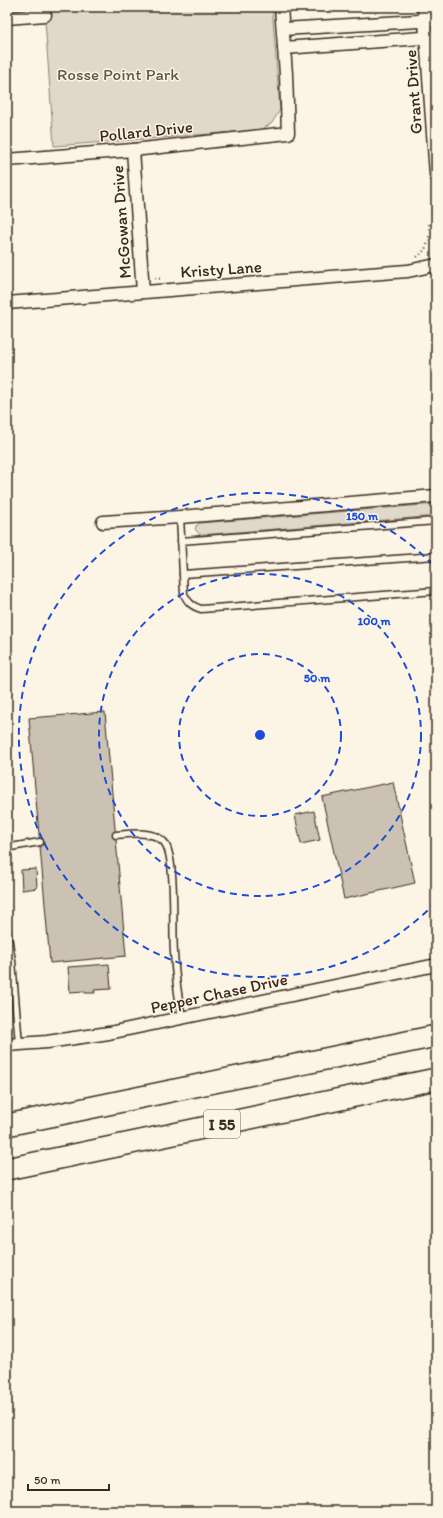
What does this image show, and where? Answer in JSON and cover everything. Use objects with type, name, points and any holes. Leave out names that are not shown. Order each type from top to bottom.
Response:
[{"type":"highway","name":"I 55","points":[[7,1125],[436,1036]]},
{"type":"highway","name":"I 55","points":[[7,1169],[436,1079]]},
{"type":"highway","points":[[7,1178],[242,1120]]},
{"type":"street","points":[[281,7],[284,48],[431,38]]},
{"type":"street","name":"Grant Drive","points":[[424,7],[430,20],[436,175]]},
{"type":"street","points":[[7,18],[45,15]]},
{"type":"street","points":[[283,30],[430,20]]},
{"type":"street","name":"Pollard Drive","points":[[7,160],[133,150],[288,133],[284,48]]},
{"type":"street","name":"McGowan Drive","points":[[133,150],[143,292]]},
{"type":"street","name":"Kristy Lane","points":[[7,303],[401,272],[436,265]]},
{"type":"street","points":[[103,522],[436,496]]},
{"type":"street","name":"Pepper Chase Drive","points":[[13,1045],[85,1038],[436,965]]},
{"type":"lane","points":[[180,517],[184,594],[188,602],[194,607],[201,609],[436,591]]},
{"type":"lane","points":[[181,541],[436,521]]},
{"type":"lane","points":[[183,574],[436,556]]},
{"type":"lane","points":[[116,835],[140,833],[162,840],[166,844],[169,854],[173,893],[174,950],[182,1018]]},
{"type":"lane","points":[[7,851],[11,847],[40,842]]},
{"type":"lane","points":[[7,930],[12,961],[13,1045]]},
{"type":"path","points":[[414,258],[425,250],[428,245],[429,224]]},
{"type":"path","points":[[155,278],[167,280]]},
{"type":"green space","name":"Rosse Point Park","points":[[44,7],[272,7],[280,110],[272,123],[261,130],[54,146]]},
{"type":"green space","points":[[436,504],[436,516],[200,535],[195,529],[200,523]]},
{"type":"building","points":[[105,712],[126,956],[50,963],[29,718]]},
{"type":"building","points":[[393,782],[415,883],[344,899],[322,797]]},
{"type":"building","points":[[314,811],[320,840],[301,844],[295,815]]},
{"type":"building","points":[[36,869],[37,888],[22,890],[21,870]]},
{"type":"building","points":[[109,964],[111,989],[94,990],[95,993],[85,993],[85,991],[70,992],[68,967]]}]
